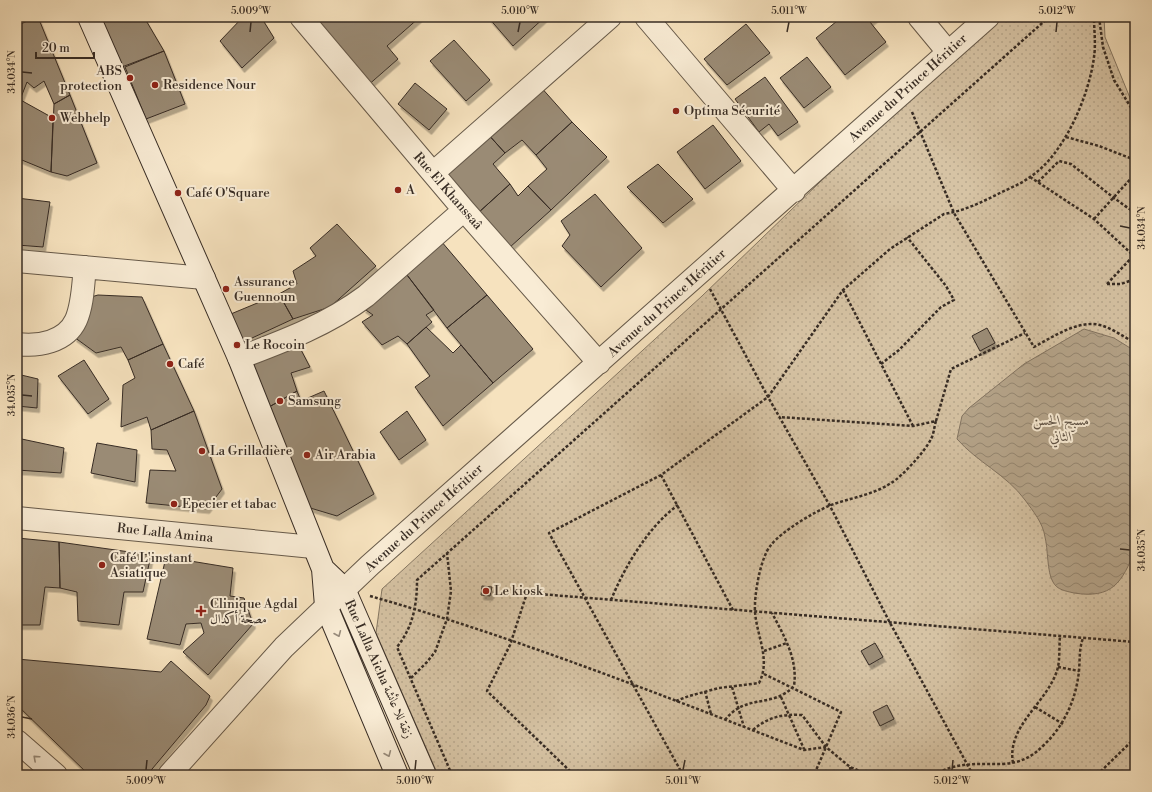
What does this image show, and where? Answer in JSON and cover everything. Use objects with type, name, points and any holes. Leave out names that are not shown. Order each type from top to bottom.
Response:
[{"type":"street","name":"Rue Lalla Aicha زنقة للا عائشة","points":[[88,17],[239,358],[323,569],[326,606],[397,775]]},
{"type":"street","points":[[433,173],[610,17]]},
{"type":"street","points":[[646,17],[794,191]]},
{"type":"street","points":[[919,17],[948,52]]},
{"type":"street","name":"Avenue du Prince Héritier","points":[[169,775],[284,647],[344,589],[794,191],[902,92],[988,17]]},
{"type":"street","name":"Rue El Khanssaâ","points":[[309,20],[464,210],[599,363]]},
{"type":"street","points":[[239,358],[312,329],[349,309],[366,296],[464,210]]},
{"type":"street","points":[[17,261],[204,278]]},
{"type":"street","points":[[17,344],[29,346],[44,344],[67,332],[76,320],[80,305],[85,267]]},
{"type":"street","name":"Rue Lalla Amina","points":[[17,518],[313,547]]},
{"type":"street","name":"Rue Lalla Aicha زنقة للا عائشة","points":[[323,569],[344,589],[425,775]]},
{"type":"street","points":[[17,741],[56,775]]},
{"type":"path","points":[[452,775],[397,647],[408,631],[416,609],[417,580],[1048,17]]},
{"type":"path","points":[[683,775],[549,533],[661,475],[768,397],[843,290],[890,249],[944,214],[954,213],[976,205],[1030,178],[1052,159],[1066,137],[1084,95],[1094,57],[1094,17]]},
{"type":"path","points":[[1100,17],[1103,47],[1114,80],[1135,114]]},
{"type":"path","points":[[902,92],[921,130],[954,213],[1034,347],[1067,330],[1092,324],[1112,330],[1135,343]]},
{"type":"path","points":[[1066,137],[1099,146],[1135,160]]},
{"type":"path","points":[[1038,182],[1059,161],[1071,164],[1114,198],[1135,212]]},
{"type":"path","points":[[1094,219],[1135,174]]},
{"type":"path","points":[[1030,178],[1094,219],[1134,255],[1107,284],[1121,284],[1135,279]]},
{"type":"path","points":[[881,364],[899,350],[941,307],[954,300],[946,286],[907,237]]},
{"type":"path","points":[[701,273],[722,308],[779,417],[830,506],[889,621],[972,775]]},
{"type":"path","points":[[843,290],[913,426]]},
{"type":"path","points":[[676,701],[705,691],[759,683],[764,674],[764,651],[755,612],[759,573],[770,546],[783,532],[830,506],[857,498],[891,484],[910,466],[931,439],[951,369],[1025,333]]},
{"type":"path","points":[[779,417],[913,426],[936,421]]},
{"type":"path","points":[[661,475],[733,610]]},
{"type":"path","points":[[611,600],[619,580],[646,536],[664,515],[678,506]]},
{"type":"path","points":[[411,678],[432,656],[447,619],[451,591],[447,553]]},
{"type":"path","points":[[344,589],[416,609],[512,641],[634,685],[804,750],[826,747]]},
{"type":"path","points":[[574,775],[487,691],[512,641],[527,593],[1135,642]]},
{"type":"path","points":[[725,720],[731,712],[739,707],[752,702],[781,697],[794,686],[795,677],[793,658],[772,613]]},
{"type":"path","points":[[1013,763],[1012,752],[1021,726],[1051,682],[1058,667],[1060,636]]},
{"type":"path","points":[[934,775],[941,770],[966,764],[1013,763],[1025,760],[1036,753],[1063,724],[1069,712],[1079,671],[1079,651],[1083,638]]},
{"type":"path","points":[[764,651],[787,643]]},
{"type":"path","points":[[1058,667],[1079,671]]},
{"type":"path","points":[[764,674],[841,712],[814,775]]},
{"type":"path","points":[[732,687],[744,727]]},
{"type":"path","points":[[705,691],[711,714]]},
{"type":"path","points":[[781,697],[790,714],[804,750]]},
{"type":"path","points":[[1035,707],[1063,724]]},
{"type":"path","points":[[753,730],[763,722],[778,715],[802,715],[826,747],[850,767],[870,775]]},
{"type":"path","points":[[1096,775],[1135,738]]},
{"type":"path","points":[[850,767],[851,775]]},
{"type":"shaded area","points":[[1000,17],[1104,17],[1105,37],[1135,110],[1135,775],[438,775],[376,633],[382,589],[702,296],[904,101]]},
{"type":"water","name":"مسبح الحسن الثاني","points":[[1084,329],[1114,338],[1135,351],[1135,550],[1120,580],[1114,586],[1107,591],[1087,594],[1065,591],[1055,585],[1051,578],[1044,532],[1034,513],[1018,491],[1010,483],[974,455],[957,439],[962,416],[969,408],[1024,364]]},
{"type":"building","points":[[38,17],[70,95],[54,104],[44,81],[34,88],[27,82],[20,100],[17,98],[17,35],[21,24]]},
{"type":"building","points":[[112,17],[144,17],[164,51],[114,70],[94,24]]},
{"type":"building","points":[[243,17],[261,17],[274,38],[242,68],[220,41]]},
{"type":"building","points":[[327,17],[420,17],[387,46],[398,59],[366,87],[314,28]]},
{"type":"building","points":[[488,17],[545,17],[513,46]]},
{"type":"building","points":[[842,17],[876,17],[870,22],[886,42],[845,75],[816,38]]},
{"type":"building","points":[[746,24],[770,53],[727,85],[704,59]]},
{"type":"building","points":[[454,40],[490,80],[466,101],[430,61]]},
{"type":"building","name":"Residence Nour","points":[[164,51],[185,104],[146,119],[125,67]]},
{"type":"building","points":[[807,57],[831,87],[804,108],[780,78]]},
{"type":"building","points":[[765,77],[798,122],[778,136],[769,124],[759,132],[735,99]]},
{"type":"building","points":[[415,83],[447,109],[429,130],[398,104]]},
{"type":"building","points":[[539,85],[572,122],[536,155],[522,140],[505,153],[487,133]]},
{"type":"building","points":[[70,95],[97,163],[67,176],[51,172],[54,104]]},
{"type":"building","points":[[17,98],[53,118],[51,172],[17,158]]},
{"type":"building","points":[[572,122],[607,157],[551,210],[528,186],[547,169],[536,155]]},
{"type":"building","points":[[713,125],[741,161],[705,189],[677,152]]},
{"type":"building","points":[[487,133],[505,153],[493,164],[510,184],[478,213],[442,173]]},
{"type":"building","points":[[658,164],[693,199],[663,223],[627,187]]},
{"type":"building","points":[[510,184],[518,196],[528,186],[551,210],[509,248],[478,213]]},
{"type":"building","points":[[595,194],[642,248],[601,287],[562,246],[570,235],[561,221]]},
{"type":"building","points":[[17,198],[50,202],[43,247],[17,245]]},
{"type":"building","points":[[337,224],[376,266],[330,307],[293,319],[279,294],[297,284],[293,271],[316,256],[310,248]]},
{"type":"building","points":[[441,241],[487,295],[447,328],[404,271]]},
{"type":"building","points":[[404,271],[434,310],[426,315],[432,322],[407,344],[398,336],[382,345],[362,322],[373,315],[363,308]]},
{"type":"building","points":[[279,294],[293,319],[237,345],[226,316]]},
{"type":"building","points":[[98,295],[142,297],[163,344],[128,360],[121,347],[96,353],[74,337],[91,297]]},
{"type":"building","points":[[487,295],[533,349],[493,383],[447,328]]},
{"type":"building","points":[[426,327],[453,353],[461,345],[493,383],[443,426],[415,387],[430,376],[407,344]]},
{"type":"building","points":[[987,328],[995,343],[980,351],[972,336]]},
{"type":"building","points":[[163,344],[194,411],[151,430],[147,417],[121,427],[123,385],[135,378],[128,360]]},
{"type":"building","points":[[299,346],[310,367],[291,373],[297,391],[269,407],[249,362]]},
{"type":"building","points":[[84,360],[109,399],[88,414],[58,376]]},
{"type":"building","points":[[17,374],[38,379],[37,408],[17,406]]},
{"type":"building","points":[[297,391],[301,401],[324,391],[374,494],[337,516],[307,507],[269,407]]},
{"type":"building","points":[[194,411],[222,489],[207,509],[146,503],[150,470],[176,471],[167,450],[152,449],[151,430]]},
{"type":"building","points":[[407,411],[426,440],[399,460],[380,432]]},
{"type":"building","points":[[17,438],[64,448],[61,473],[17,470]]},
{"type":"building","points":[[97,443],[137,450],[135,482],[91,473]]},
{"type":"building","points":[[17,538],[59,542],[60,588],[45,587],[40,625],[17,625]]},
{"type":"building","points":[[59,542],[151,555],[143,592],[124,592],[119,625],[78,621],[77,592],[60,588]]},
{"type":"building","name":"Clinique Agdal مصحة أكدال","points":[[166,557],[233,568],[230,596],[244,598],[253,624],[208,675],[183,652],[204,633],[201,623],[186,624],[180,645],[147,639]]},
{"type":"building","points":[[482,586],[492,587],[490,596],[481,595]]},
{"type":"building","points":[[875,643],[883,657],[869,665],[861,651]]},
{"type":"building","points":[[17,659],[161,672],[171,661],[210,696],[206,705],[147,775],[89,775],[17,705]]},
{"type":"building","points":[[887,705],[894,719],[880,726],[873,712]]},
{"type":"building","points":[[17,766],[28,775],[17,775]]},
{"type":"place","name":"ABS protection","points":[[130,78]]},
{"type":"place","name":"Residence Nour","points":[[155,85]]},
{"type":"place","name":"Optima Sécurité","points":[[676,111]]},
{"type":"place","name":"Webhelp","points":[[52,118]]},
{"type":"place","name":"A","points":[[398,190]]},
{"type":"place","name":"Café O'Square","points":[[178,193]]},
{"type":"place","name":"Assurance Guennoun","points":[[226,289]]},
{"type":"place","name":"Le Rocoin","points":[[237,345]]},
{"type":"place","name":"Café","points":[[170,364]]},
{"type":"place","name":"Samsung","points":[[280,401]]},
{"type":"place","name":"La Grilladière","points":[[202,451]]},
{"type":"place","name":"Air Arabia","points":[[307,455]]},
{"type":"place","name":"Epecier et tabac","points":[[174,504]]},
{"type":"place","name":"Café L'instant Asiatique","points":[[102,565]]},
{"type":"place","name":"Le kiosk","points":[[486,591]]},
{"type":"place","name":"Clinique Agdal مصحة أكدال","points":[[201,611]]}]
